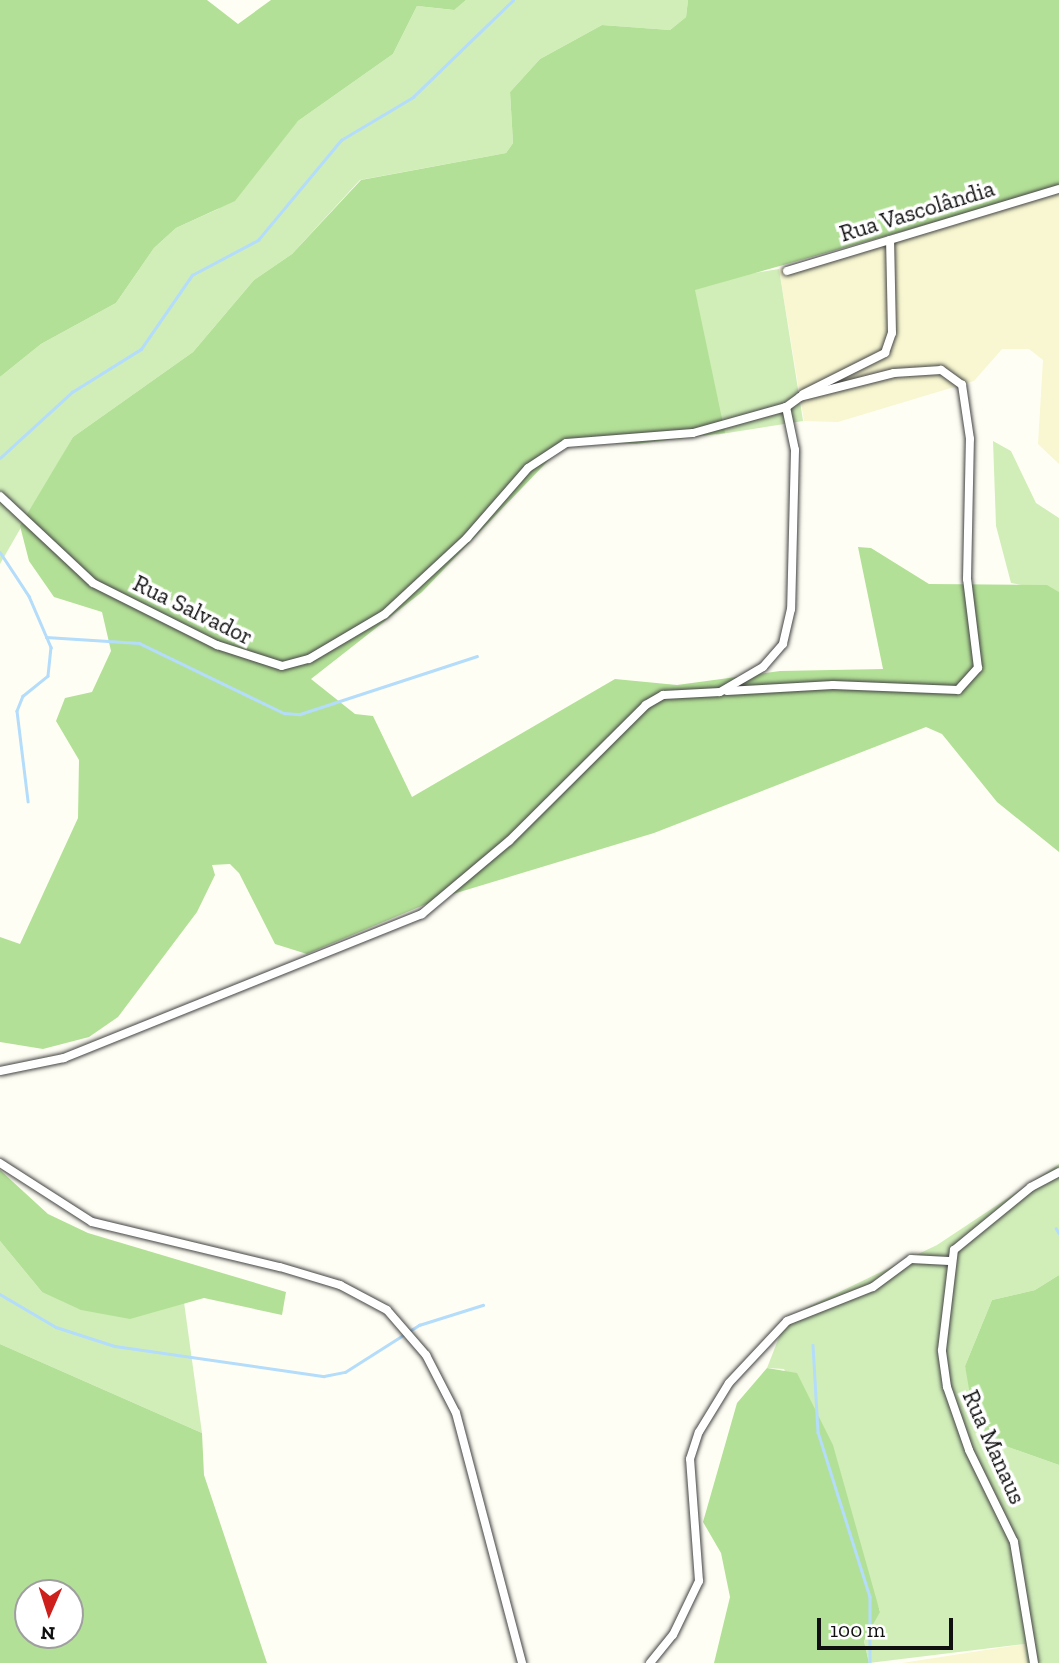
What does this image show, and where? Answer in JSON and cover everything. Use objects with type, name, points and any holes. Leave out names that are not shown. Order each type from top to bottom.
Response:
[{"type":"street","name":"Rua Vascolândia","points":[[787,271],[1059,189]]},
{"type":"street","points":[[800,397],[885,353],[892,333],[890,240]]},
{"type":"street","points":[[0,1071],[64,1058],[422,914],[509,841],[646,705],[663,695],[833,685],[958,690],[978,668],[967,579],[970,439],[962,385],[941,370],[894,373],[800,397]]},
{"type":"street","name":"Rua Salvador","points":[[0,496],[93,583],[217,645],[282,666],[310,659],[385,614],[467,538],[508,488],[566,443],[693,433],[786,407],[800,397]]},
{"type":"street","points":[[720,692],[763,667],[783,644],[791,609],[795,461],[786,407]]},
{"type":"street","points":[[0,1163],[92,1222],[340,1285],[396,1318],[426,1355],[456,1413],[522,1663]]},
{"type":"street","points":[[650,1663],[673,1635],[699,1581],[690,1459],[699,1432],[729,1384],[787,1321],[873,1287],[911,1259],[949,1261],[963,1240],[1059,1172]]},
{"type":"street","name":"Rua Manaus","points":[[949,1261],[942,1350],[947,1387],[1014,1542],[1034,1663]]},
{"type":"green space","points":[[0,0],[207,0],[238,24],[271,0],[466,0],[454,10],[417,6],[393,54],[298,121],[235,201],[176,228],[154,248],[116,303],[41,344],[0,377]]},
{"type":"green space","points":[[466,0],[688,0],[686,17],[670,30],[602,25],[540,59],[510,92],[513,143],[506,153],[360,180],[292,254],[254,280],[193,352],[73,437],[0,564],[0,377],[41,344],[116,303],[154,248],[176,228],[218,209],[298,121],[393,54],[417,6],[453,10]]},
{"type":"green space","points":[[688,0],[1059,0],[1059,187],[695,290],[725,433],[636,444],[567,441],[422,592],[311,679],[355,714],[373,716],[412,797],[615,679],[677,685],[780,671],[883,669],[858,547],[871,548],[929,584],[1047,585],[1059,592],[1059,852],[997,802],[942,734],[926,727],[654,833],[443,897],[307,954],[275,944],[239,873],[230,864],[212,865],[215,875],[197,912],[118,1017],[89,1037],[43,1049],[0,1042],[0,937],[20,944],[78,818],[79,760],[56,721],[65,698],[92,692],[111,651],[102,612],[54,597],[29,561],[20,526],[73,437],[193,352],[254,280],[292,254],[361,180],[506,153],[513,143],[510,92],[540,59],[602,25],[670,30],[686,17]]},
{"type":"green space","points":[[1059,187],[1059,464],[1038,444],[1043,360],[1029,349],[1002,349],[974,381],[838,422],[804,421],[779,269]]},
{"type":"green space","points":[[779,269],[803,421],[716,435],[692,283]]},
{"type":"green space","points":[[993,441],[1011,451],[1036,503],[1059,518],[1059,592],[1011,583],[996,526]]},
{"type":"green space","points":[[1059,1164],[1059,1275],[1035,1290],[992,1300],[965,1366],[971,1389],[1005,1446],[1059,1465],[1059,1663],[1027,1663],[1025,1644],[869,1663],[864,1641],[880,1611],[784,1369],[767,1368],[781,1332],[806,1308],[937,1245]]},
{"type":"green space","points":[[0,1170],[48,1214],[88,1233],[286,1292],[282,1315],[204,1298],[130,1319],[81,1310],[42,1292],[0,1241]]},
{"type":"green space","points":[[0,1241],[42,1292],[184,1302],[202,1433],[0,1344]]},
{"type":"green space","points":[[1059,1275],[1059,1465],[1005,1446],[975,1424],[965,1366],[992,1300],[1035,1290]]},
{"type":"green space","points":[[0,1344],[202,1433],[204,1475],[267,1663],[0,1663]]},
{"type":"green space","points":[[767,1368],[797,1373],[833,1445],[880,1612],[864,1641],[869,1663],[714,1663],[730,1597],[721,1553],[703,1522],[737,1403]]},
{"type":"green space","points":[[1025,1644],[1027,1663],[902,1663]]},
{"type":"waterway","points":[[0,458],[72,392],[141,349],[192,275],[258,240],[341,140],[413,97],[513,0]]},
{"type":"waterway","points":[[0,552],[29,596],[51,647],[48,676],[23,696],[17,711],[28,801]]},
{"type":"waterway","points":[[46,637],[139,643],[284,713],[300,714],[477,656]]},
{"type":"waterway","points":[[1056,1228],[1059,1233]]},
{"type":"waterway","points":[[0,1294],[56,1327],[115,1346],[324,1376],[345,1372],[419,1325],[483,1305]]},
{"type":"waterway","points":[[813,1345],[818,1432],[870,1597],[870,1663]]}]
